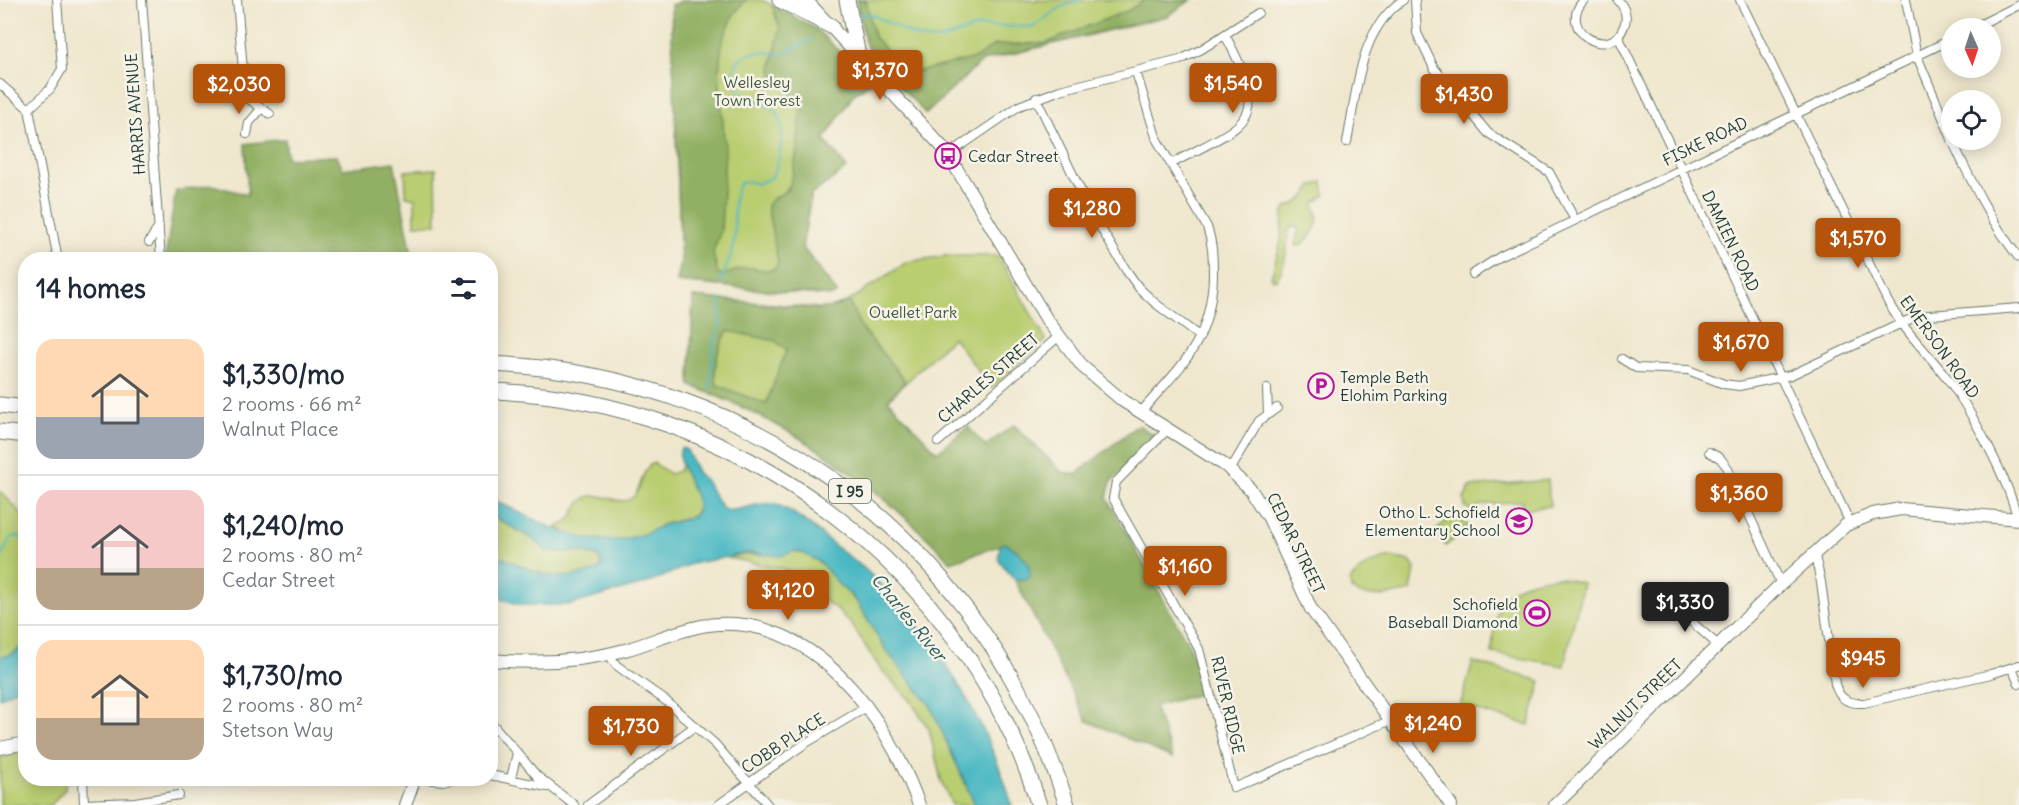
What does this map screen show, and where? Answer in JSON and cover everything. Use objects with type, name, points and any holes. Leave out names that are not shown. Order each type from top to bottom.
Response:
[{"type":"highway","points":[[780,0],[831,26]]},
{"type":"highway","points":[[847,0],[858,56]]},
{"type":"highway","name":"I 95","points":[[498,365],[543,368],[604,378],[678,398],[757,432],[804,458],[842,485],[923,557],[981,629],[1029,708],[1048,751],[1067,805]]},
{"type":"highway","name":"I 95","points":[[498,392],[585,402],[672,426],[755,462],[831,511],[899,571],[957,641],[1007,725],[1039,805]]},
{"type":"highway","points":[[0,405],[18,407]]},
{"type":"highway","points":[[0,432],[18,434]]},
{"type":"main road","name":"CEDAR STREET","points":[[806,0],[949,154],[1058,337],[1100,383],[1140,413],[1231,470],[1247,485],[1262,507],[1311,609],[1451,805]]},
{"type":"main road","name":"WALNUT STREET","points":[[1555,805],[1814,552],[1850,523],[1873,514],[1901,509],[2018,518]]},
{"type":"main road","points":[[498,660],[561,661],[609,654],[701,626],[730,623],[759,627],[789,637],[816,654],[837,673],[865,708],[903,768],[919,805]]},
{"type":"main road","points":[[0,748],[18,745]]},
{"type":"main road","points":[[405,805],[413,786]]},
{"type":"street","points":[[29,109],[51,89],[62,69],[57,0]]},
{"type":"street","name":"HARRIS AVENUE","points":[[142,0],[161,252]]},
{"type":"street","points":[[237,0],[244,90],[250,100],[270,114]]},
{"type":"street","points":[[1347,142],[1370,39],[1380,21],[1403,0]]},
{"type":"street","points":[[1415,0],[1414,20],[1418,37],[1434,68],[1484,129],[1549,172],[1575,220]]},
{"type":"street","points":[[1584,0],[1575,16],[1576,24],[1584,37],[1597,43],[1605,43],[1618,36],[1626,22],[1623,6],[1618,0]]},
{"type":"street","name":"EMERSON ROAD","points":[[1740,0],[1900,322],[1949,381],[1967,408],[2008,492],[2018,518]]},
{"type":"street","points":[[1906,0],[1917,56],[1941,113]]},
{"type":"street","points":[[1992,18],[2019,5]]},
{"type":"street","points":[[949,154],[1006,113],[1036,98],[1191,55],[1258,13]]},
{"type":"street","points":[[1171,164],[1240,126],[1249,115],[1252,102],[1238,60],[1225,35]]},
{"type":"street","name":"DAMIEN ROAD","points":[[1618,36],[1850,523]]},
{"type":"street","name":"FISKE ROAD","points":[[1473,274],[1501,256],[1941,44]]},
{"type":"street","points":[[1136,72],[1157,140],[1207,227],[1213,242],[1212,301],[1200,337],[1190,355],[1140,413]]},
{"type":"street","points":[[0,84],[29,109],[56,252]]},
{"type":"street","points":[[1036,98],[1090,210],[1126,270],[1139,288],[1155,303],[1200,337]]},
{"type":"street","points":[[247,134],[249,123],[261,109]]},
{"type":"street","points":[[1957,150],[1975,188],[2005,240],[2019,258]]},
{"type":"street","points":[[149,242],[159,226]]},
{"type":"street","points":[[1622,359],[1636,368],[1688,370],[1734,386],[1780,378],[1900,322],[1923,315],[2019,308]]},
{"type":"street","name":"CHARLES STREET","points":[[938,442],[1058,337]]},
{"type":"street","points":[[1267,389],[1268,413]]},
{"type":"street","points":[[1231,470],[1256,424],[1277,408]]},
{"type":"street","name":"RIVER RIDGE","points":[[1167,430],[1116,482],[1113,501],[1199,649],[1234,788],[1391,720]]},
{"type":"street","points":[[1709,452],[1720,458],[1727,467],[1781,584]]},
{"type":"street","points":[[1814,552],[1835,684],[1839,695],[1846,701],[1866,702],[2016,666],[2019,684]]},
{"type":"street","points":[[1669,602],[1718,645]]},
{"type":"street","points":[[609,654],[616,665],[666,701],[720,749],[768,805]]},
{"type":"street","name":"COBB PLACE","points":[[718,805],[806,743],[865,708]]},
{"type":"street","points":[[588,805],[695,726]]},
{"type":"street","points":[[498,730],[550,788],[574,805]]},
{"type":"street","points":[[511,778],[517,753]]},
{"type":"street","points":[[498,776],[550,788]]},
{"type":"street","points":[[83,786],[84,804],[127,803],[179,795]]},
{"type":"green space","name":"Wellesley Town Forest","points":[[684,0],[762,0],[816,29],[871,82],[853,95],[824,139],[847,168],[811,195],[802,247],[837,293],[832,296],[677,282],[681,262],[671,5]]},
{"type":"green space","name":"Wellesley Town Forest","points":[[684,0],[746,0],[734,14],[722,42],[719,71],[725,149],[721,230],[713,252],[718,274],[746,268],[771,270],[775,269],[778,262],[767,206],[771,200],[786,191],[791,182],[801,103],[773,77],[772,65],[780,29],[772,5],[816,29],[871,82],[853,95],[824,140],[847,168],[811,195],[802,247],[837,293],[832,296],[677,282],[681,262],[671,5]]},
{"type":"green space","points":[[856,0],[1191,0],[1167,16],[982,61],[926,114],[871,56],[865,41]]},
{"type":"green space","points":[[856,0],[866,0],[874,37],[905,69],[920,71],[976,58],[994,45],[1046,43],[1129,10],[1145,0],[1191,0],[1167,16],[982,61],[926,114],[871,56],[865,41]]},
{"type":"green space","points":[[285,139],[287,158],[337,156],[343,169],[394,162],[412,252],[166,252],[176,191],[212,185],[248,195],[245,144]]},
{"type":"green space","points":[[436,169],[437,224],[415,224],[415,198],[406,196],[405,171]]},
{"type":"green space","points":[[1323,182],[1325,195],[1314,204],[1318,218],[1314,230],[1298,246],[1295,243],[1299,229],[1294,226],[1288,231],[1282,270],[1275,280],[1271,278],[1281,242],[1283,214],[1287,207],[1302,199],[1312,186]]},
{"type":"green space","name":"Ouellet Park","points":[[946,256],[998,256],[1046,340],[991,388],[953,337],[888,400],[937,452],[968,427],[1012,478],[800,437],[738,405],[690,385],[693,297],[828,309],[849,301],[907,262]]},
{"type":"green space","points":[[693,297],[818,309],[838,306],[849,301],[861,327],[905,381],[888,400],[937,452],[968,427],[985,446],[1014,425],[1062,472],[1076,474],[1138,425],[1157,437],[1111,482],[1107,498],[1190,647],[1204,693],[1154,706],[1173,758],[1087,721],[1015,580],[1028,578],[1005,544],[951,562],[892,506],[831,458],[765,418],[690,385]],"holes":[[[728,331],[776,341],[786,351],[766,404],[717,385],[715,371],[717,357]]]},
{"type":"green space","points":[[654,463],[670,474],[679,471],[682,463],[697,504],[694,516],[662,525],[644,536],[622,541],[577,538],[556,527],[568,521],[580,503],[588,497],[600,496],[623,501],[633,497],[644,473]]},
{"type":"green space","points":[[1548,480],[1550,506],[1523,509],[1522,501],[1481,505],[1471,511],[1465,506],[1464,499],[1470,487]]},
{"type":"green space","points":[[0,491],[18,510],[18,650],[0,657]]},
{"type":"green space","points":[[1455,513],[1468,526],[1446,546],[1434,532]]},
{"type":"green space","points":[[498,519],[533,539],[547,551],[590,553],[599,557],[601,567],[588,575],[574,578],[560,578],[531,570],[498,556]]},
{"type":"green space","points":[[795,551],[813,557],[821,563],[862,608],[885,649],[930,705],[975,805],[952,805],[941,780],[929,729],[910,700],[879,667],[852,625],[837,610],[783,569],[724,557]]},
{"type":"green space","points":[[1391,557],[1410,561],[1415,569],[1411,591],[1372,596],[1357,593],[1351,589],[1350,581],[1359,571],[1373,562]]},
{"type":"green space","name":"Schofield Baseball Diamond","points":[[1557,577],[1583,583],[1564,666],[1492,653],[1495,620],[1505,598],[1524,584]]},
{"type":"green space","points":[[1473,662],[1541,681],[1529,725],[1460,706]]},
{"type":"green space","points":[[18,753],[18,786],[65,786],[65,789],[51,805],[0,805],[0,757]]},
{"type":"water","name":"Charles River","points":[[681,448],[687,450],[697,472],[706,481],[725,510],[768,503],[790,511],[861,566],[894,599],[937,652],[956,680],[988,741],[1012,805],[975,805],[930,705],[885,649],[855,599],[839,585],[821,563],[803,553],[795,551],[780,556],[748,553],[691,564],[651,582],[569,605],[521,605],[498,598],[498,556],[531,570],[555,576],[582,574],[600,569],[602,564],[599,557],[583,552],[546,551],[533,539],[498,519],[498,502],[573,535],[593,540],[636,537],[693,516],[697,512],[695,496],[683,470]]},
{"type":"water","points":[[1005,543],[1020,553],[1027,562],[1029,578],[1015,580],[998,559],[1001,544]]},
{"type":"water","points":[[18,650],[18,688],[0,698],[0,657]]},
{"type":"waterway","points":[[858,15],[871,14],[919,38],[940,40],[980,26],[1033,27],[1061,7],[1080,0]]},
{"type":"waterway","points":[[721,282],[733,246],[734,204],[737,190],[740,183],[749,181],[757,184],[772,177],[782,139],[780,119],[776,112],[769,106],[739,92],[734,71],[742,57],[759,52],[780,55],[812,39]]},
{"type":"waterway","points":[[710,389],[714,343],[721,326],[720,301]]},
{"type":"waterway","points":[[0,561],[10,538],[18,536]]},
{"type":"place","name":"Cedar Street","points":[[948,156]]},
{"type":"place","name":"Temple Beth Elohim Parking","points":[[1321,386]]},
{"type":"place","name":"Otho L. Schofield Elementary School","points":[[1519,521]]},
{"type":"place","name":"Schofield Baseball Diamond","points":[[1537,613]]}]
